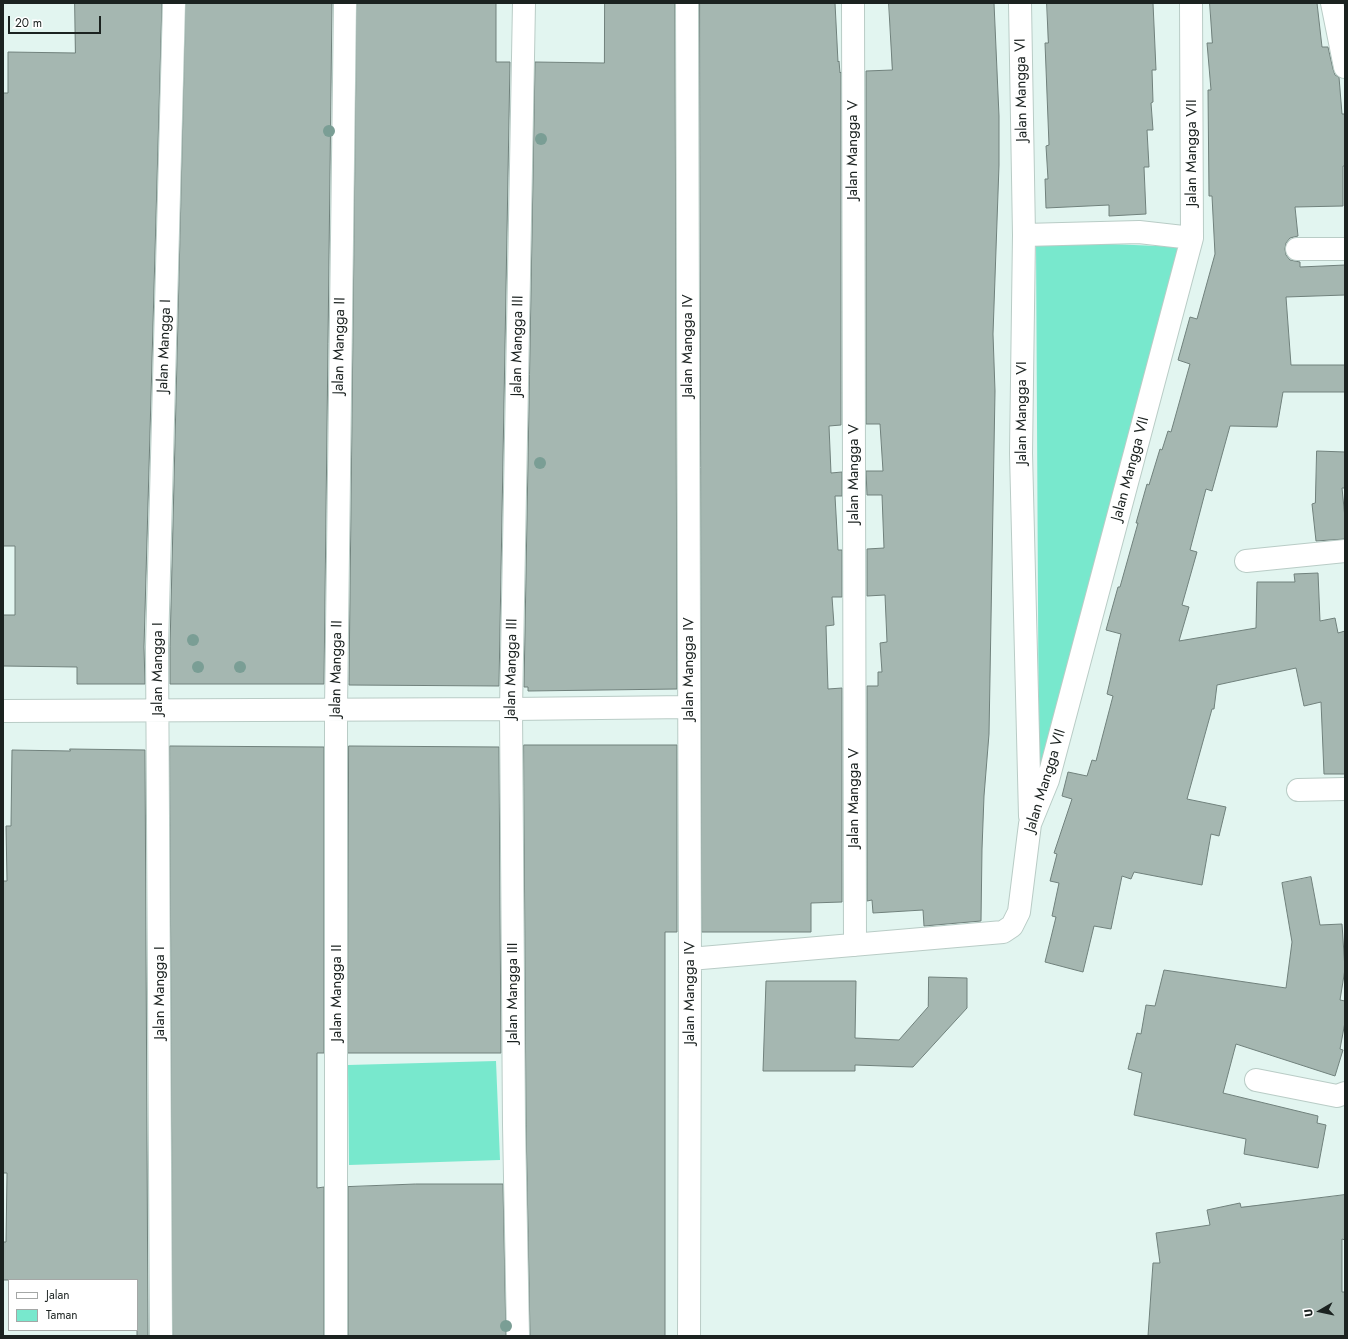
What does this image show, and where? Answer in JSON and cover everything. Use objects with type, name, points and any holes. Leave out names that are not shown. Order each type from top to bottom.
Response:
[{"type":"street","name":"Jalan Mangga I","points":[[161,1336],[159,765],[157,647],[174,3]]},
{"type":"street","name":"Jalan Mangga II","points":[[336,1336],[336,709],[345,3]]},
{"type":"street","name":"Jalan Mangga III","points":[[518,1336],[514,1118],[511,709],[524,3]]},
{"type":"street","name":"Jalan Mangga IV","points":[[687,3],[690,959],[689,1336]]},
{"type":"street","name":"Jalan Mangga V","points":[[854,3],[855,945]]},
{"type":"street","name":"Jalan Mangga VI","points":[[1020,3],[1024,235],[1021,453],[1030,824]]},
{"type":"street","name":"Jalan Mangga VII","points":[[855,945],[1003,932],[1012,926],[1019,912],[1030,824],[1048,780],[1192,238],[1192,3]]},
{"type":"street","points":[[1332,3],[1345,67]]},
{"type":"street","points":[[1024,235],[1139,232],[1192,238]]},
{"type":"street","points":[[1297,249],[1345,249]]},
{"type":"street","points":[[1246,560],[1345,551]]},
{"type":"street","points":[[3,711],[689,707]]},
{"type":"street","points":[[1298,790],[1345,789]]},
{"type":"street","points":[[690,959],[855,945]]},
{"type":"street","points":[[1256,1080],[1337,1096],[1345,1093]]},
{"type":"green space","points":[[1036,241],[1183,247],[1039,781]]},
{"type":"green space","points":[[496,1061],[500,1160],[349,1165],[348,1065]]},
{"type":"building","points":[[75,3],[162,3],[144,647],[145,684],[77,684],[77,667],[3,666],[3,615],[15,615],[15,546],[3,546],[3,93],[8,93],[8,52],[75,53]]},
{"type":"building","points":[[186,3],[332,3],[324,684],[170,684]]},
{"type":"building","points":[[357,3],[496,3],[496,62],[510,62],[499,686],[349,685]]},
{"type":"building","points":[[605,3],[675,3],[677,689],[528,691],[528,687],[524,687],[535,62],[604,63]]},
{"type":"building","points":[[700,3],[835,3],[838,62],[839,61],[840,73],[841,72],[841,425],[829,426],[831,473],[842,472],[842,496],[835,496],[838,550],[842,550],[842,597],[832,597],[834,625],[826,626],[828,689],[842,688],[842,902],[811,903],[811,932],[702,932]]},
{"type":"building","points":[[889,3],[994,3],[999,116],[999,165],[993,334],[995,391],[989,734],[984,796],[981,921],[924,926],[923,910],[873,913],[872,900],[867,901],[867,686],[878,686],[878,672],[882,672],[880,643],[887,642],[885,595],[867,596],[867,549],[884,548],[882,495],[867,495],[866,471],[883,471],[880,424],[866,424],[866,71],[892,70]]},
{"type":"building","points":[[1047,3],[1153,3],[1156,70],[1152,70],[1153,102],[1151,103],[1153,130],[1147,130],[1149,167],[1144,167],[1146,214],[1109,216],[1109,205],[1046,208],[1045,179],[1048,179],[1046,146],[1049,145],[1045,43],[1048,43]]},
{"type":"building","points":[[1210,3],[1317,3],[1322,47],[1328,47],[1335,75],[1339,77],[1342,114],[1345,114],[1343,206],[1295,207],[1298,236],[1290,238],[1286,243],[1285,249],[1286,255],[1290,260],[1300,262],[1300,267],[1345,265],[1345,295],[1286,297],[1291,365],[1345,365],[1345,392],[1283,392],[1277,427],[1230,426],[1212,491],[1206,489],[1190,550],[1197,552],[1182,605],[1189,607],[1179,641],[1256,628],[1257,582],[1295,582],[1294,574],[1318,573],[1320,621],[1335,618],[1338,633],[1345,631],[1345,774],[1324,774],[1321,702],[1304,706],[1296,668],[1217,685],[1214,709],[1212,709],[1187,799],[1226,807],[1219,836],[1211,834],[1202,885],[1134,872],[1131,879],[1122,876],[1111,929],[1094,926],[1083,972],[1045,962],[1056,917],[1052,916],[1059,883],[1050,881],[1057,854],[1054,853],[1072,799],[1062,796],[1068,772],[1087,776],[1092,760],[1096,761],[1113,696],[1107,694],[1121,634],[1106,630],[1138,523],[1136,523],[1147,484],[1149,485],[1160,449],[1162,450],[1168,431],[1171,432],[1190,364],[1178,360],[1190,317],[1197,319],[1215,254],[1212,196],[1209,196],[1208,90],[1211,90],[1207,43],[1212,43]]},
{"type":"building","points":[[1317,451],[1345,452],[1345,488],[1342,488],[1345,518],[1345,539],[1316,541],[1312,504],[1315,503]]},
{"type":"building","points":[[524,745],[677,745],[677,932],[665,932],[665,1336],[530,1336],[526,1125]]},
{"type":"building","points":[[170,746],[324,747],[324,1053],[317,1053],[317,1188],[324,1187],[324,1336],[173,1336]]},
{"type":"building","points":[[349,746],[499,747],[501,1053],[348,1053]]},
{"type":"building","points":[[70,749],[145,750],[148,1336],[137,1336],[138,1279],[3,1280],[3,1242],[6,1242],[7,1173],[3,1173],[3,881],[7,881],[6,826],[11,826],[12,750],[70,751]]},
{"type":"building","points":[[1311,877],[1320,925],[1342,924],[1345,969],[1340,1000],[1345,1001],[1345,1022],[1340,1049],[1343,1050],[1335,1076],[1236,1044],[1223,1093],[1318,1116],[1317,1123],[1326,1125],[1318,1168],[1244,1154],[1246,1139],[1134,1115],[1142,1073],[1128,1069],[1137,1033],[1141,1034],[1146,1005],[1155,1006],[1164,970],[1286,988],[1292,942],[1282,883]]},
{"type":"building","points":[[929,977],[967,978],[967,1008],[913,1067],[855,1065],[855,1071],[763,1071],[766,981],[856,981],[855,1038],[899,1040],[928,1007]]},
{"type":"building","points":[[416,1184],[503,1184],[506,1336],[348,1336],[348,1187]]},
{"type":"building","points":[[1345,1195],[1345,1240],[1342,1239],[1342,1292],[1345,1292],[1345,1336],[1148,1336],[1153,1263],[1160,1263],[1156,1233],[1210,1225],[1207,1210],[1240,1203],[1241,1207]]}]
